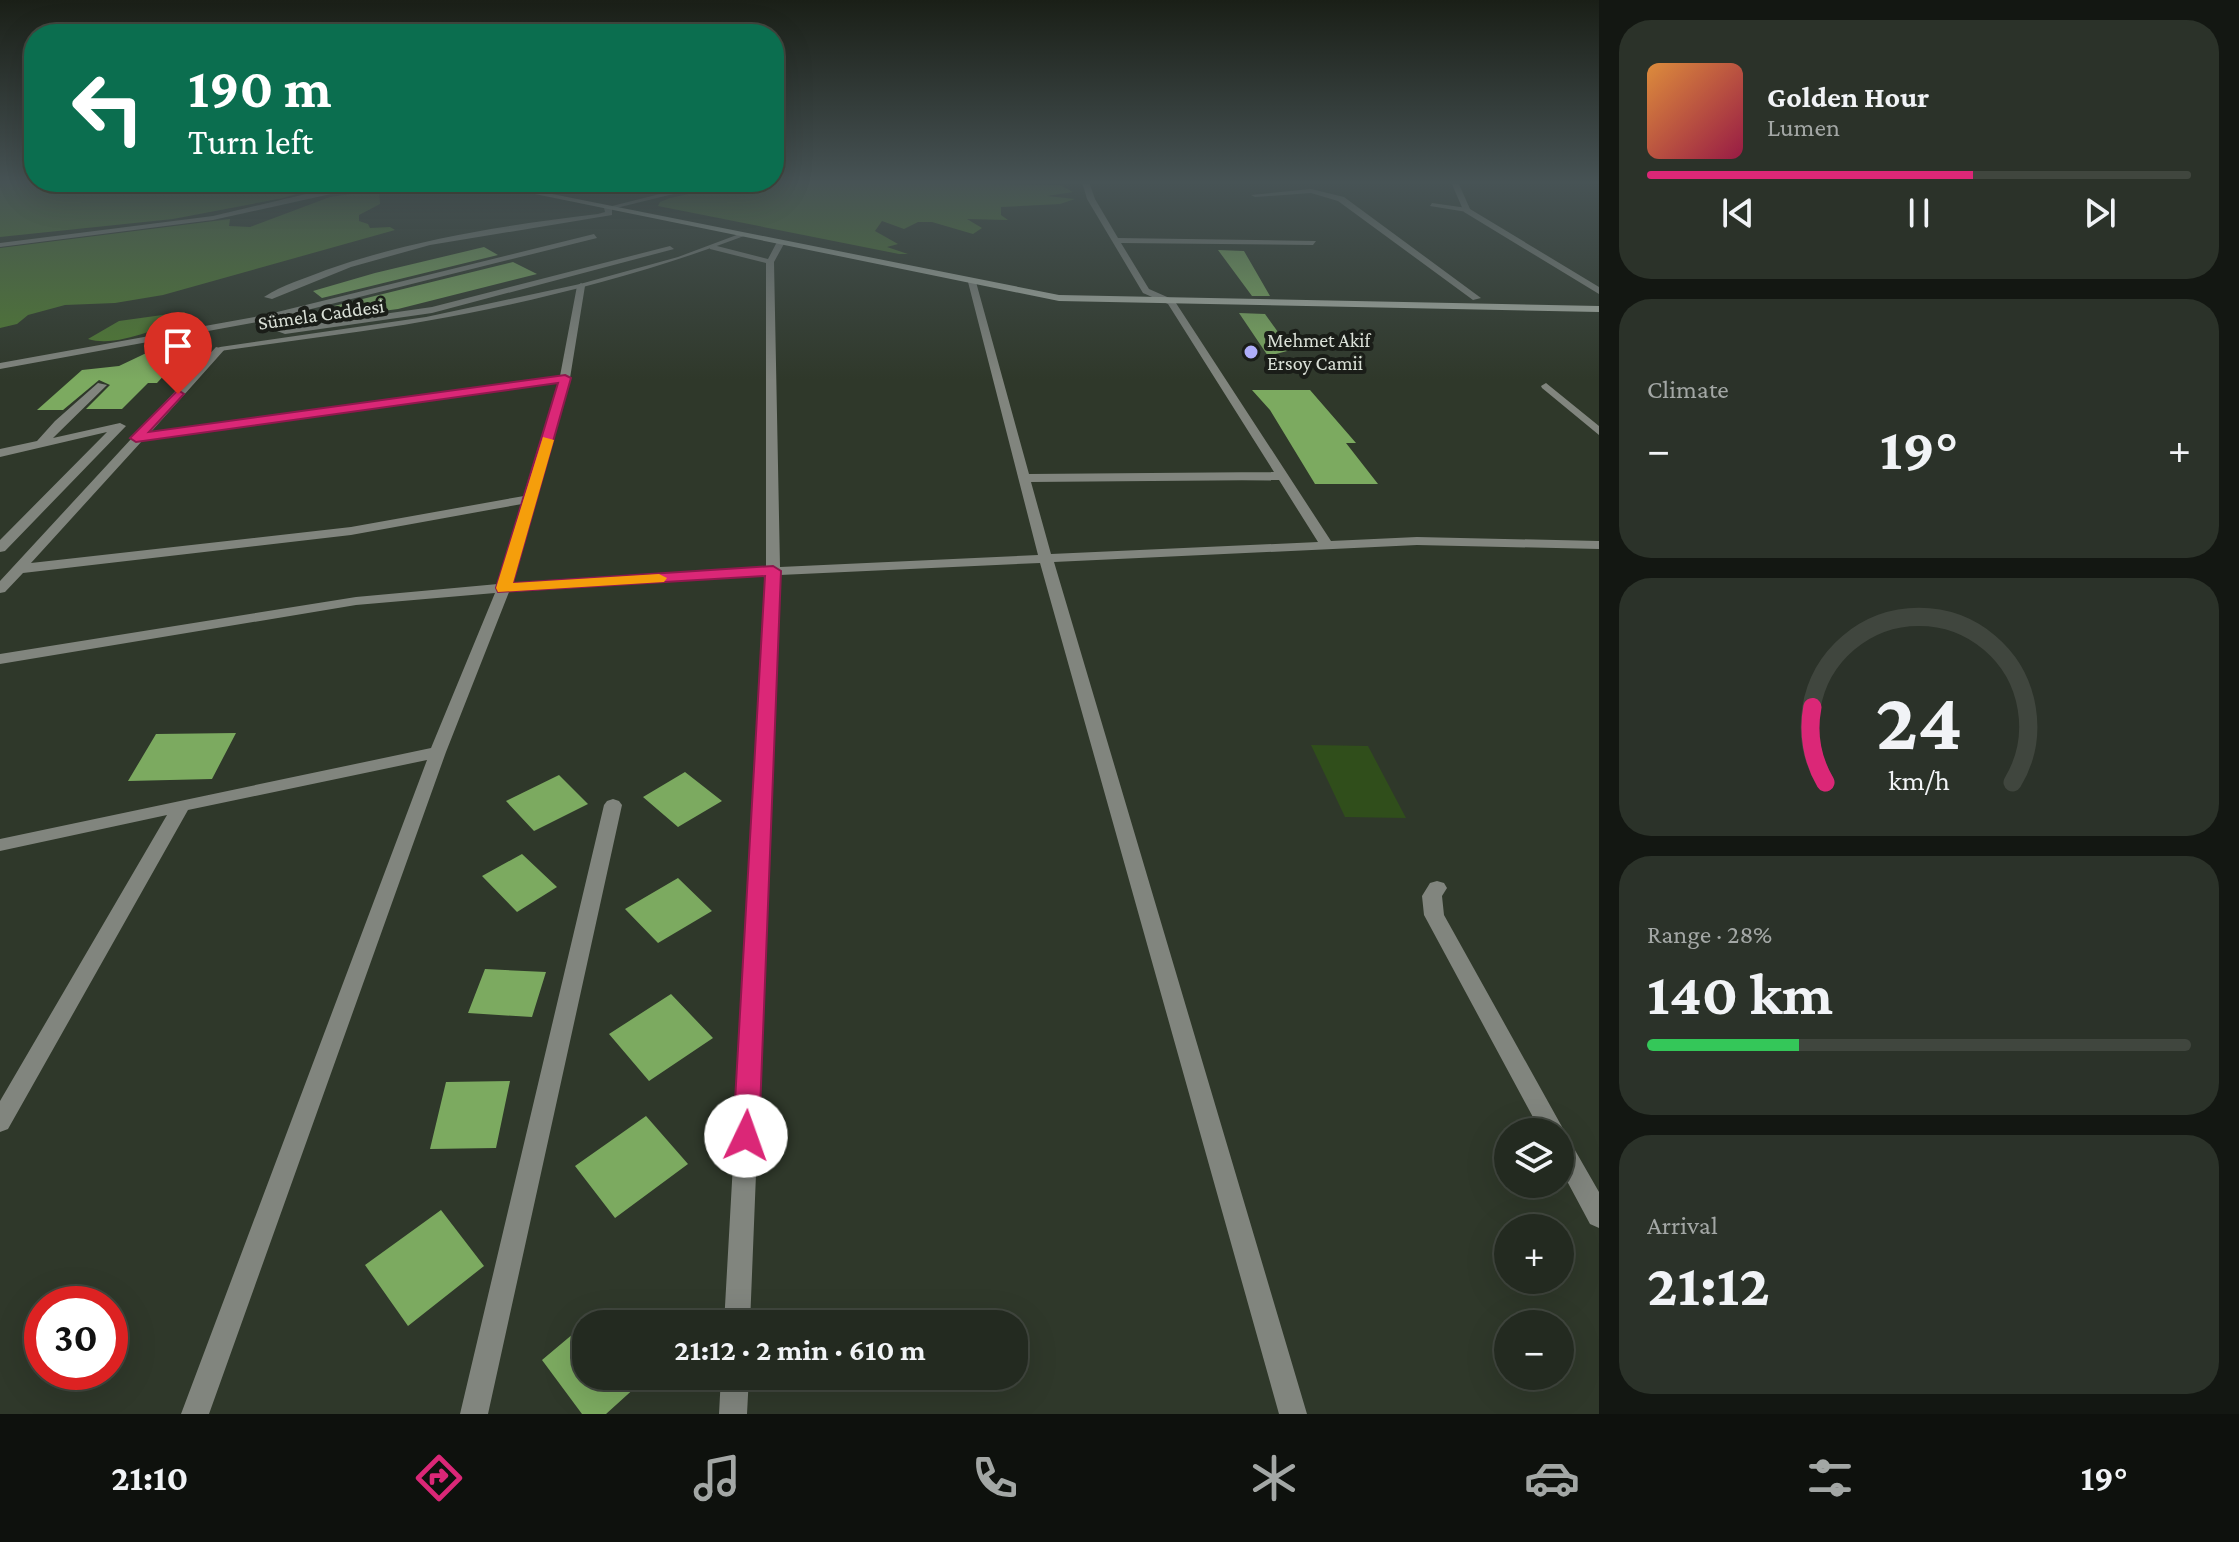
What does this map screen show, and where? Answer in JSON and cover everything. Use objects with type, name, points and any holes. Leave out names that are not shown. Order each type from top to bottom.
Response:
[{"type":"main road","points":[[810,248],[1059,298],[1599,309]]},
{"type":"main road","points":[[851,248],[1036,284],[1146,291],[1599,301]]},
{"type":"street","points":[[269,297],[372,257],[414,248]]},
{"type":"street","points":[[0,366],[265,318],[546,248]]},
{"type":"street","points":[[717,248],[770,262]]},
{"type":"street","points":[[738,1310],[773,571],[770,262],[778,248]]},
{"type":"street","points":[[1120,248],[1146,291],[1171,302],[1327,545]]},
{"type":"street","points":[[1408,248],[1476,298]]},
{"type":"street","points":[[1529,248],[1599,291]]},
{"type":"street","points":[[265,318],[272,326],[293,330],[409,314],[670,249]]},
{"type":"street","points":[[972,282],[1046,559],[1293,1414]]},
{"type":"street","points":[[195,1414],[438,752],[504,588],[565,378],[581,286]]},
{"type":"street","name":"Sümela Caddesi","points":[[0,589],[220,349]]},
{"type":"street","points":[[136,438],[565,378]]},
{"type":"street","points":[[41,444],[59,423],[102,385]]},
{"type":"street","points":[[1546,386],[1599,432]]},
{"type":"street","points":[[0,453],[120,426],[0,548]]},
{"type":"street","points":[[1025,478],[1280,476]]},
{"type":"street","points":[[18,569],[351,531],[530,499]]},
{"type":"street","points":[[0,659],[356,601],[504,588],[773,571],[1417,541],[1597,547]]},
{"type":"street","points":[[0,845],[180,808],[318,773],[438,752]]},
{"type":"street","points":[[474,1414],[613,805]]},
{"type":"street","points":[[0,1122],[180,808]]},
{"type":"street","points":[[1437,888],[1432,896],[1434,915],[1545,1118]]},
{"type":"street","points":[[1574,1170],[1599,1216]]},
{"type":"street","points":[[733,1414],[734,1390]]},
{"type":"lane","name":"Sümela Caddesi","points":[[220,349],[426,319],[581,286],[710,248]]},
{"type":"green space","points":[[0,248],[331,248],[163,295],[115,303],[65,305],[28,315],[17,324],[0,328]]},
{"type":"green space","points":[[869,248],[890,248],[908,254]]},
{"type":"green space","points":[[184,312],[188,315],[186,318],[125,339],[88,339],[119,321]]},
{"type":"green space","points":[[1311,745],[1368,746],[1406,818],[1345,817]]},
{"type":"building","points":[[480,248],[498,255],[322,298],[313,291]]},
{"type":"building","points":[[1218,250],[1244,251],[1270,296],[1252,296]]},
{"type":"building","points":[[513,262],[537,274],[398,309],[352,315],[334,306]]},
{"type":"building","points":[[1239,313],[1265,314],[1291,350],[1268,356]]},
{"type":"building","points":[[159,347],[186,351],[157,383],[148,383],[122,409],[86,409],[110,385],[99,380],[63,410],[37,410],[82,370],[119,366]]},
{"type":"building","points":[[1252,390],[1310,390],[1356,443],[1346,443],[1378,484],[1315,484],[1270,410]]},
{"type":"building","points":[[236,733],[212,779],[128,781],[156,734]]},
{"type":"building","points":[[685,772],[722,801],[678,827],[643,797]]},
{"type":"building","points":[[559,775],[588,804],[534,831],[506,801]]},
{"type":"building","points":[[522,854],[557,887],[517,912],[482,876]]},
{"type":"building","points":[[678,878],[712,911],[658,943],[625,909]]},
{"type":"building","points":[[485,969],[546,972],[532,1017],[468,1013]]},
{"type":"building","points":[[671,994],[713,1038],[649,1081],[609,1034]]},
{"type":"building","points":[[510,1081],[496,1148],[430,1149],[446,1082]]},
{"type":"building","points":[[646,1116],[688,1164],[615,1218],[575,1166]]},
{"type":"building","points":[[441,1210],[484,1266],[408,1326],[365,1265]]},
{"type":"building","points":[[572,1335],[572,1390],[633,1390],[606,1414],[582,1414],[542,1360]]},
{"type":"slow traffic","points":[[547,440],[504,588],[659,578]]},
{"type":"place","name":"Mehmet Akif Ersoy Camii","points":[[1251,352]]},
{"type":"route","points":[[178,394],[136,438],[565,378],[504,588],[773,571],[746,1136]]}]
